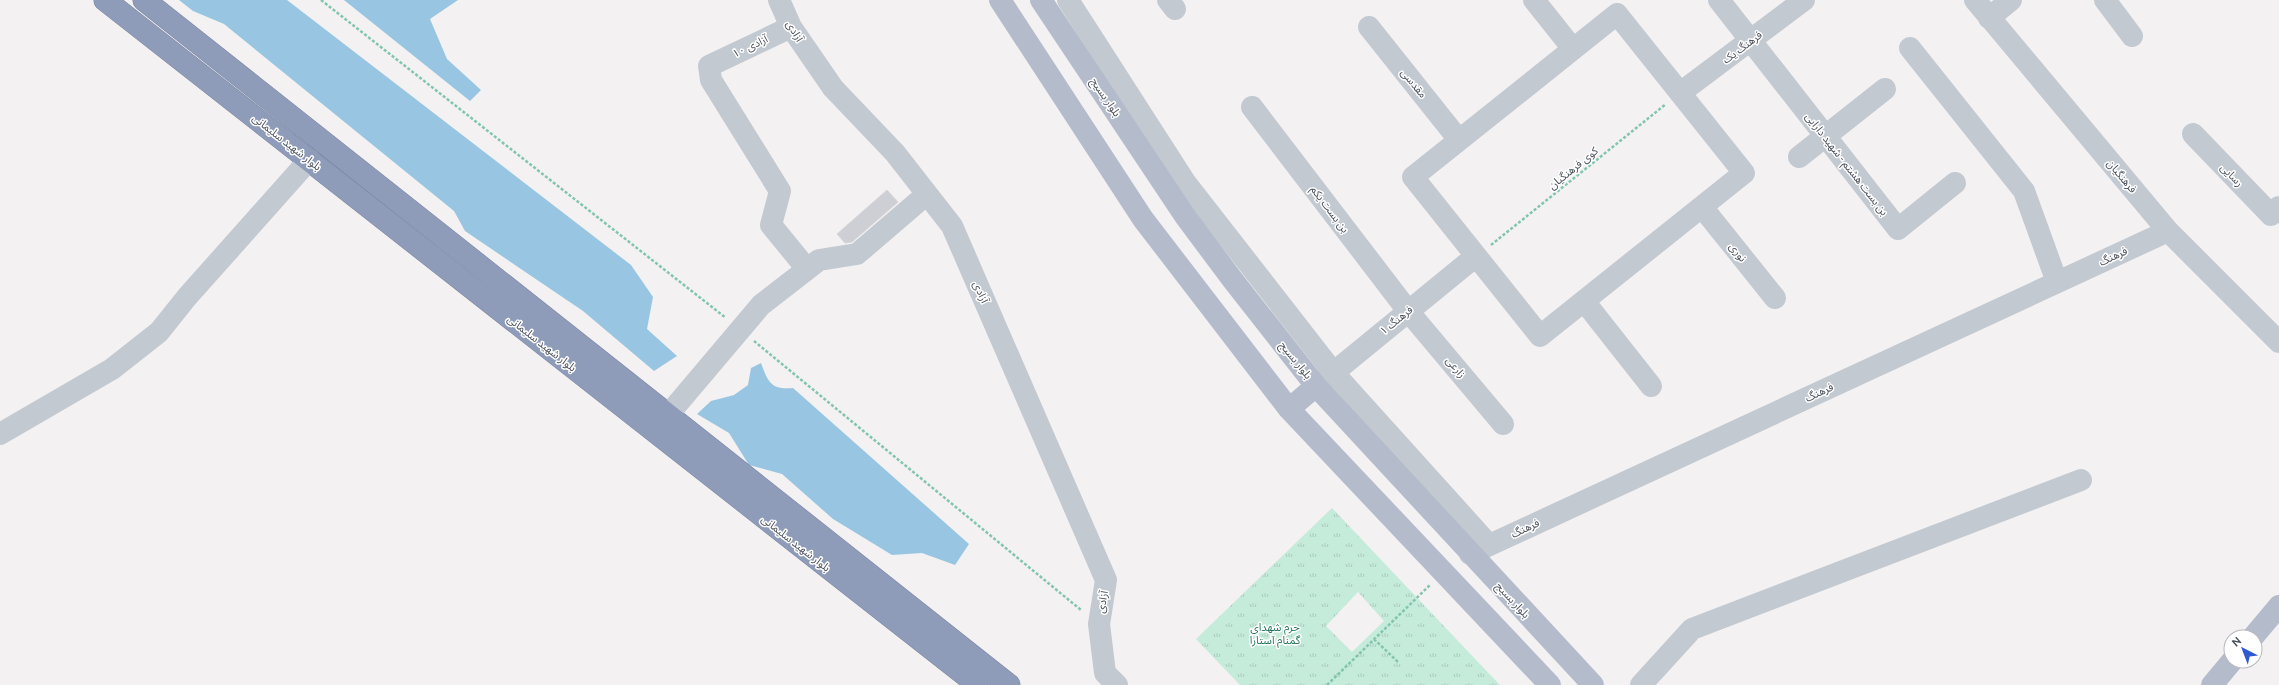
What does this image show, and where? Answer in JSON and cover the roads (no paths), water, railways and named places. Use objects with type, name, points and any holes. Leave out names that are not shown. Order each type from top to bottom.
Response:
[{"type":"highway","name":"بلوار شهید سلیمانی","points":[[105,0],[978,685]]},
{"type":"highway","name":"بلوار شهید سلیمانی","points":[[144,0],[1009,685]]},
{"type":"main road","points":[[1000,0],[1144,219],[1290,409],[1550,685]]},
{"type":"main road","name":"بلوار بسیج","points":[[1041,0],[1185,216],[1232,279],[1316,386],[1480,549],[1593,685]]},
{"type":"main road","points":[[1290,409],[1316,386]]},
{"type":"main road","points":[[2259,629],[2279,606]]},
{"type":"main road","points":[[2212,685],[2225,669]]},
{"type":"street","name":"آزادی","points":[[778,0],[791,26],[832,88],[895,153],[952,226],[1106,580],[1098,624],[1105,673],[1117,685]]},
{"type":"street","points":[[1068,0],[1184,182],[1333,372],[1480,549]]},
{"type":"street","points":[[1534,0],[1573,49]]},
{"type":"street","name":"بن بست هشتم - شهید دارایی","points":[[1719,0],[1898,229],[1955,183]]},
{"type":"street","name":"فرهنگ یک","points":[[1680,93],[1804,0]]},
{"type":"street","name":"فرهنگیان","points":[[1975,0],[2168,230],[2279,342]]},
{"type":"street","points":[[1989,18],[2011,0]]},
{"type":"street","points":[[2105,0],[2132,36]]},
{"type":"street","points":[[1617,14],[1744,172],[1540,336],[1413,177],[1573,49],[1617,14]]},
{"type":"street","name":"آزادی ۱۰","points":[[791,26],[709,66],[712,80],[780,192],[771,225],[807,269]]},
{"type":"street","name":"مقدسی","points":[[1368,27],[1459,140]]},
{"type":"street","points":[[1910,48],[2024,191],[2057,282]]},
{"type":"street","points":[[1799,157],[1885,89]]},
{"type":"street","name":"بن بست یکم","points":[[1252,107],[1408,311]]},
{"type":"street","name":"رسایی","points":[[2193,134],[2275,211]]},
{"type":"street","points":[[0,434],[112,369],[159,332],[187,297],[309,160]]},
{"type":"street","points":[[668,415],[761,305],[819,260],[857,254],[927,194]]},
{"type":"street","name":"نوری","points":[[1702,207],[1775,298]]},
{"type":"street","name":"فرهنگ","points":[[1480,549],[2168,230]]},
{"type":"street","name":"فرهنگ ۱","points":[[1316,386],[1476,256]]},
{"type":"street","points":[[1584,301],[1651,386]]},
{"type":"street","name":"زارعی","points":[[1408,311],[1503,424]]},
{"type":"street","points":[[1640,685],[1692,628],[2081,480]]},
{"type":"water","points":[[179,0],[287,0],[631,265],[653,297],[647,329],[677,356],[654,371],[583,311],[465,231],[454,211],[224,24],[193,11]]},
{"type":"water","points":[[344,0],[458,0],[430,19],[447,59],[481,90],[470,101]]},
{"type":"water","points":[[761,363],[768,380],[771,383],[780,388],[793,388],[969,544],[955,565],[922,553],[892,555],[833,519],[782,474],[749,465],[729,433],[697,414],[711,401],[734,395],[748,385],[751,368]]},
{"type":"park label","name":"حرم شهدای گمنام آستارا","points":[[1275,633]]}]
